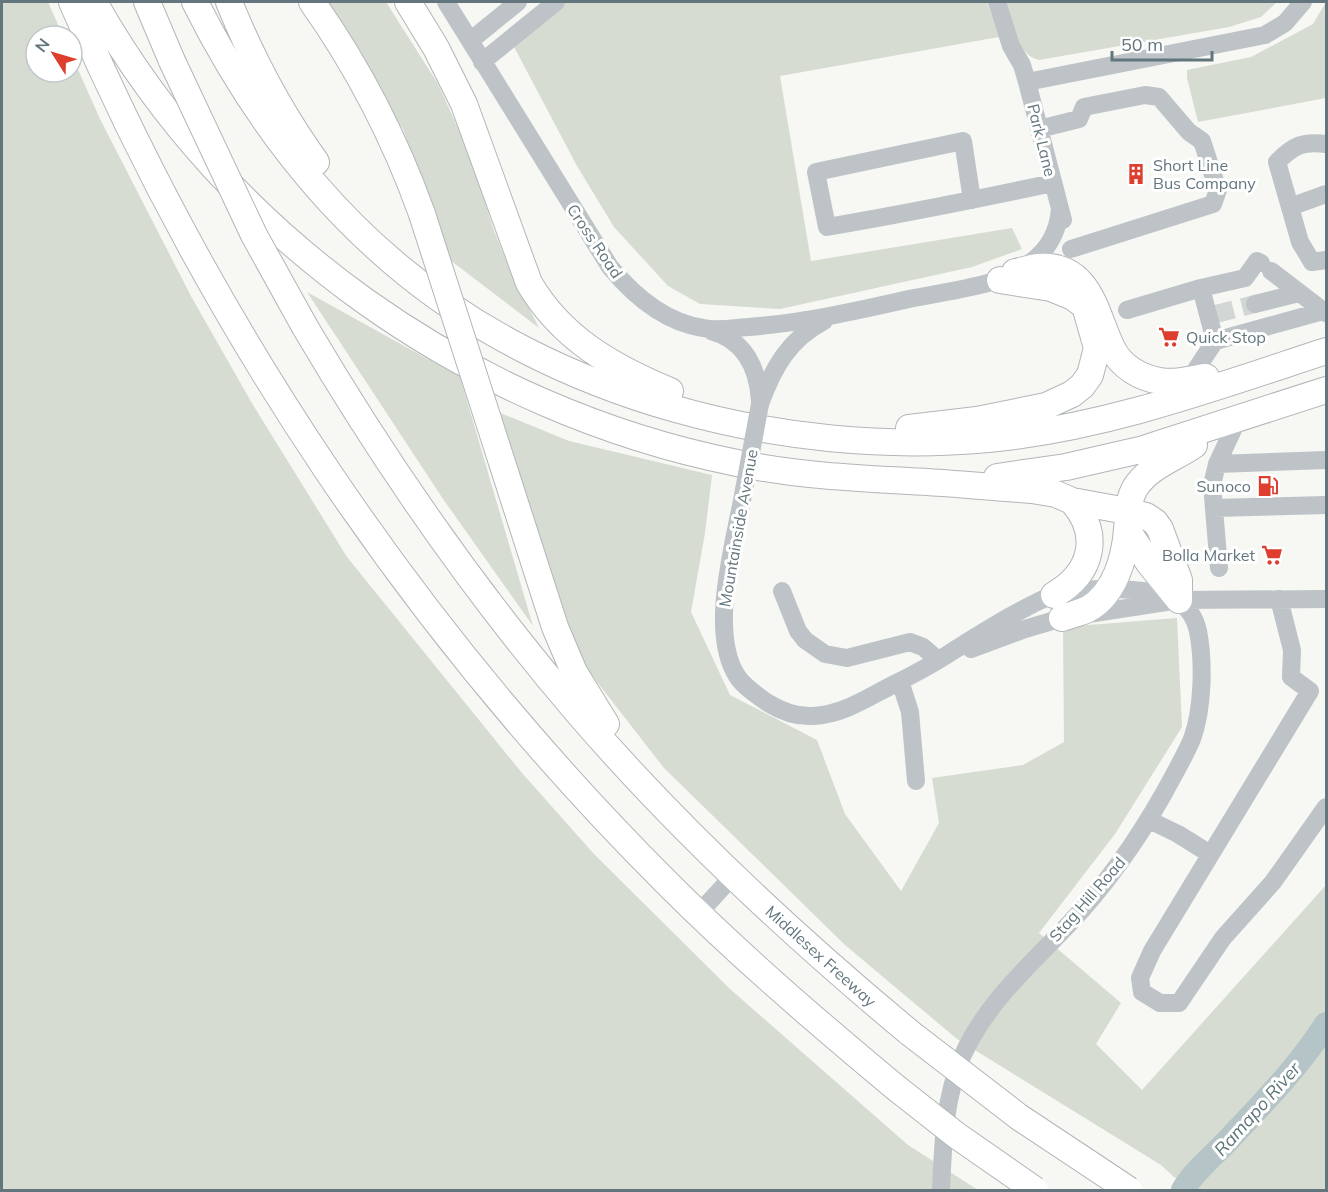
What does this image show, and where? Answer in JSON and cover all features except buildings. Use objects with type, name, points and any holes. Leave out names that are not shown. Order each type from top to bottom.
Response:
[{"type":"highway","points":[[72,2],[131,132],[182,231],[247,345],[328,473],[414,593],[507,709],[605,820],[698,914],[776,986],[895,1087],[972,1147],[1035,1191]]},
{"type":"highway","points":[[94,2],[114,36],[158,99],[204,156],[258,213],[333,277],[437,348],[577,416],[657,443],[705,456],[824,477],[911,481],[1032,490],[1056,494],[1127,520],[1149,564],[1179,600]]},
{"type":"highway","points":[[147,2],[172,61],[254,235],[304,327],[401,480],[458,561],[514,634],[611,750],[733,876]]},
{"type":"highway","points":[[195,2],[261,115],[289,154],[335,207],[371,242],[426,288],[466,315],[524,348],[592,380],[668,406],[735,423],[828,438],[901,442],[989,439],[1060,429],[1130,413],[1326,351]]},
{"type":"highway","points":[[229,2],[256,64],[278,105],[309,152],[346,199],[403,255],[524,348]]},
{"type":"highway","points":[[312,2],[350,61],[380,114],[403,164],[422,214],[555,627],[579,682],[613,735],[733,876]]},
{"type":"highway","points":[[408,2],[436,48],[464,104],[529,283],[557,322],[601,357],[646,381],[786,432]]},
{"type":"highway","points":[[1007,276],[1037,267],[1050,267],[1080,280],[1096,304],[1113,350],[1127,368],[1144,378],[1162,382],[1189,380],[1292,362]]},
{"type":"highway","points":[[1007,276],[1051,288],[1073,297],[1085,306]]},
{"type":"highway","points":[[828,438],[977,420],[1061,401],[1082,386],[1094,362],[1097,348],[1080,280]]},
{"type":"highway","points":[[911,481],[993,477],[1066,467],[1140,450],[1326,390]]},
{"type":"highway","points":[[1072,501],[1088,525],[1088,557],[1058,607],[1088,609],[1101,599],[1117,576],[1131,496],[1146,475],[1167,459],[1185,451],[1232,421]]},
{"type":"highway","name":"Middlesex Freeway","points":[[733,876],[820,957],[910,1033],[1009,1110],[1129,1191]]},
{"type":"street","name":"Cross Road","points":[[446,2],[610,267],[628,288],[666,316],[704,329],[789,323],[845,313],[1007,276]]},
{"type":"street","points":[[470,41],[518,2]]},
{"type":"street","points":[[482,62],[556,2]]},
{"type":"street","name":"Park Lane","points":[[997,2],[1011,46],[1022,65],[1080,280]]},
{"type":"street","points":[[1027,82],[1265,35],[1285,23],[1303,2]]},
{"type":"street","points":[[1040,129],[1079,119],[1084,107],[1145,95],[1159,97],[1189,132],[1202,141],[1218,190],[1213,204],[1071,249]]},
{"type":"street","points":[[972,200],[963,141],[816,172],[827,228],[972,200],[1053,183]]},
{"type":"street","points":[[1326,144],[1305,142],[1289,150],[1277,162],[1300,242],[1312,262],[1326,260]]},
{"type":"street","points":[[1290,207],[1326,195]]},
{"type":"street","points":[[1007,276],[1041,254],[1059,225],[1060,209]]},
{"type":"street","points":[[1127,310],[1201,288],[1245,278],[1257,261],[1324,312]]},
{"type":"street","points":[[1245,278],[1273,300]]},
{"type":"street","points":[[1189,380],[1215,341],[1212,315],[1201,288]]},
{"type":"street","points":[[1255,304],[1299,293]]},
{"type":"street","points":[[1215,341],[1324,312]]},
{"type":"street","name":"Mountainside Avenue","points":[[845,313],[821,323],[799,337],[777,365],[760,404],[723,608],[727,654],[738,678],[758,697],[782,711],[811,716],[837,712],[938,660],[1025,629],[1058,607],[1179,600]]},
{"type":"street","name":"Mountainside Avenue","points":[[704,329],[729,338],[748,357],[755,370],[760,404]]},
{"type":"street","points":[[1220,568],[1212,485],[1232,421]]},
{"type":"street","points":[[1218,464],[1326,460]]},
{"type":"street","points":[[1214,508],[1326,505]]},
{"type":"street","points":[[1110,588],[1152,592],[1179,600],[1326,599]]},
{"type":"street","points":[[782,591],[798,631],[805,640],[825,654],[847,658],[910,642],[923,647],[938,660]]},
{"type":"street","points":[[1280,599],[1292,650],[1292,677],[1310,691],[1152,951],[1140,978],[1142,992],[1160,1003],[1179,1003],[1224,938],[1273,882],[1326,807]]},
{"type":"street","name":"Stag Hill Road","points":[[941,1191],[948,1105],[952,1086],[963,1056],[975,1033],[1009,985],[1070,923],[1108,878],[1149,820],[1192,738],[1201,704],[1198,631],[1191,613],[1179,600]]},
{"type":"street","points":[[900,681],[910,712],[916,781]]},
{"type":"street","points":[[1149,820],[1178,834],[1210,854]]},
{"type":"street","points":[[698,914],[733,876]]},
{"type":"shaded area","points":[[2,2],[48,2],[58,24],[24,24],[24,84],[84,83],[100,119],[192,298],[253,405],[347,557],[522,773],[594,854],[730,989],[908,1145],[978,1190],[2,1190]]},
{"type":"shaded area","points":[[320,2],[386,2],[438,84],[472,159],[493,228],[509,268],[539,328],[450,260],[403,129]]},
{"type":"shaded area","points":[[566,2],[987,2],[999,37],[780,76],[811,261],[1012,228],[1022,249],[972,267],[780,309],[700,304],[668,286],[614,227],[577,166],[513,45]]},
{"type":"shaded area","points":[[1006,2],[1277,2],[1261,17],[1229,27],[1039,60],[1031,57],[1020,45]]},
{"type":"shaded area","points":[[1326,2],[1326,98],[1198,122],[1187,70],[1251,57],[1313,24]]},
{"type":"shaded area","points":[[307,292],[460,377],[533,626],[443,499]]},
{"type":"shaded area","points":[[498,412],[569,441],[712,475],[705,533],[691,612],[730,695],[817,740],[845,814],[901,891],[939,823],[932,778],[1023,765],[1064,742],[1063,627],[1177,618],[1182,727],[1115,834],[1039,933],[1121,1003],[1096,1044],[1142,1090],[1326,885],[1326,1190],[1195,1190],[1174,1177],[1161,1165],[957,1039],[845,945],[664,768],[590,673],[558,608]]},
{"type":"waterway","name":"Ramapo River","points":[[1183,1190],[1200,1168],[1282,1082],[1326,1024]]},
{"type":"tunnel","points":[[1216,314],[1255,304]]},
{"type":"place","name":"Short Line Bus Company","points":[[1136,174]]},
{"type":"place","name":"Quick Stop","points":[[1169,337]]},
{"type":"place","name":"Sunoco","points":[[1268,486]]},
{"type":"place","name":"Bolla Market","points":[[1272,555]]}]
